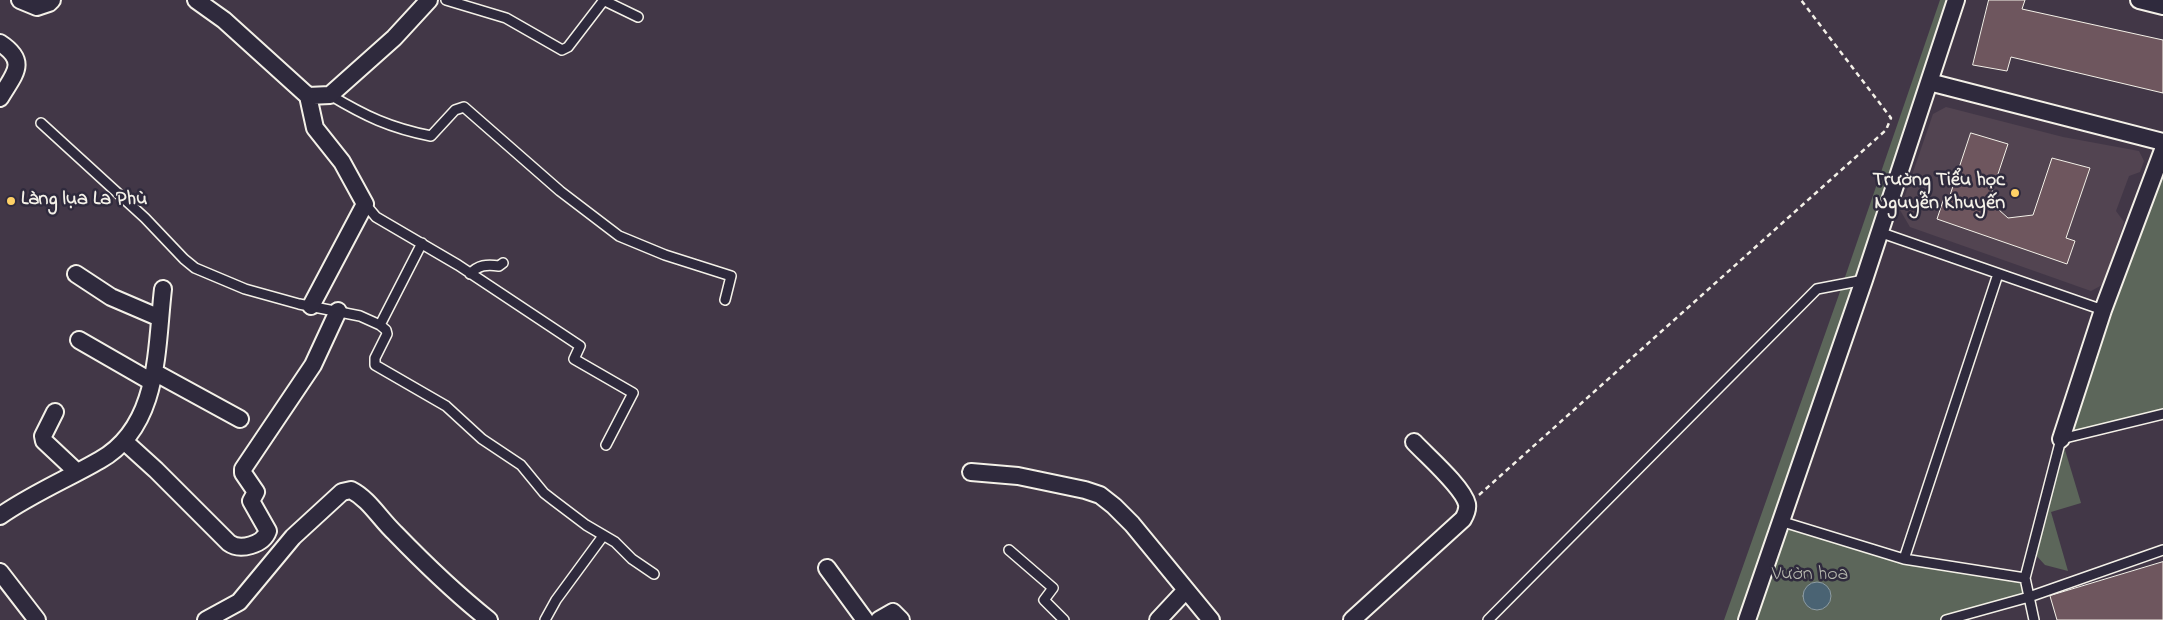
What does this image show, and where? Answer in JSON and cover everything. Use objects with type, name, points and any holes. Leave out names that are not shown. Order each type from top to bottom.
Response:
[{"type":"street","points":[[20,0],[37,7],[52,0]]},
{"type":"street","points":[[196,0],[224,20],[308,96],[315,128],[342,162],[365,204],[311,306]]},
{"type":"street","points":[[308,96],[330,95],[394,38],[429,0]]},
{"type":"street","points":[[1747,620],[1864,280],[1878,232],[1956,0]]},
{"type":"street","points":[[2139,0],[2163,6]]},
{"type":"street","points":[[0,43],[13,51],[17,62],[14,73],[0,98]]},
{"type":"street","points":[[1929,82],[2163,142]]},
{"type":"street","points":[[2061,439],[2103,310],[2163,150]]},
{"type":"street","points":[[76,274],[111,297],[160,318]]},
{"type":"street","points":[[0,516],[102,459],[124,441],[135,428],[150,395],[164,289]]},
{"type":"street","points":[[124,441],[156,470],[228,543],[238,548],[249,546],[264,538],[268,531],[252,501],[256,492],[243,473],[243,469],[313,365],[338,311]]},
{"type":"street","points":[[79,340],[240,419]]},
{"type":"street","points":[[56,412],[43,436],[44,440],[77,472]]},
{"type":"street","points":[[1352,620],[1463,519],[1467,506],[1460,490],[1414,442]]},
{"type":"street","points":[[971,472],[1018,476],[1100,495],[1132,524],[1211,620]]},
{"type":"street","points":[[206,620],[239,602],[293,537],[342,492],[351,490],[364,499],[392,531],[438,577],[489,620]]},
{"type":"street","points":[[827,568],[865,620]]},
{"type":"street","points":[[0,572],[37,620]]},
{"type":"street","points":[[1158,620],[1186,590]]},
{"type":"street","points":[[879,620],[893,612],[901,620]]},
{"type":"lane","points":[[446,0],[506,18],[562,50],[568,47],[604,0],[638,17]]},
{"type":"lane","points":[[330,95],[364,115],[384,124],[431,136],[455,110],[464,107],[560,191],[619,236],[665,255],[731,276],[726,300]]},
{"type":"lane","points":[[41,123],[145,218],[189,264],[244,289],[360,316],[380,325],[386,330],[387,334],[375,358],[375,365],[446,406],[482,438],[521,465],[548,496],[586,525],[615,542],[632,559],[654,574]]},
{"type":"lane","points":[[365,204],[376,217],[422,243],[580,346],[574,359],[633,393],[606,445]]},
{"type":"lane","points":[[1878,232],[2103,310]]},
{"type":"lane","points":[[380,325],[422,243]]},
{"type":"lane","points":[[470,274],[476,268],[491,265],[499,266],[503,263]]},
{"type":"lane","points":[[1904,559],[1998,274]]},
{"type":"lane","points":[[1488,620],[1816,290],[1864,280]]},
{"type":"lane","points":[[2034,620],[2025,578],[2061,439],[2163,414]]},
{"type":"lane","points":[[1780,521],[1904,559],[2025,578]]},
{"type":"lane","points":[[545,620],[556,600],[603,536]]},
{"type":"lane","points":[[1009,550],[1053,588],[1044,600],[1064,620]]},
{"type":"lane","points":[[1946,620],[2029,597],[2163,550]]},
{"type":"path","points":[[1467,506],[1886,130],[1891,118],[1801,0]]},
{"type":"shaded area","name":"Trường Tiểu học Nguyễn Khuyến","points":[[1946,107],[2063,137],[2139,151],[2144,161],[2140,172],[2129,176],[2116,211],[2124,222],[2104,284],[2091,291],[1910,227],[1900,210],[1933,114]]},
{"type":"green space","points":[[1940,0],[1956,0],[1863,280],[1843,283]]},
{"type":"green space","points":[[2163,153],[2163,413],[2062,438]]},
{"type":"green space","name":"Vườn hoa","points":[[1862,281],[1780,521],[1904,559],[2025,579],[2028,597],[1945,620],[1724,620],[1842,286]]},
{"type":"green space","points":[[2062,440],[2081,503],[2051,512],[2068,571],[2045,565],[2033,552]]},
{"type":"water","points":[[1817,582],[1827,586],[1831,596],[1827,606],[1817,610],[1807,606],[1803,596],[1807,586]]},
{"type":"building","points":[[1989,0],[2025,0],[2022,9],[2163,40],[2163,93],[2011,57],[2007,71],[1973,65]]},
{"type":"building","points":[[1971,133],[2008,144],[1989,201],[2008,218],[2033,215],[2052,158],[2090,168],[2066,238],[2075,241],[2067,264],[1937,219],[1945,195],[1949,197]]},
{"type":"building","points":[[2163,562],[2163,620],[2057,620],[2050,596]]},
{"type":"place","name":"Trường Tiểu học Nguyễn Khuyến","points":[[2015,193]]},
{"type":"place","name":"Làng lụa La Phù","points":[[11,201]]}]
